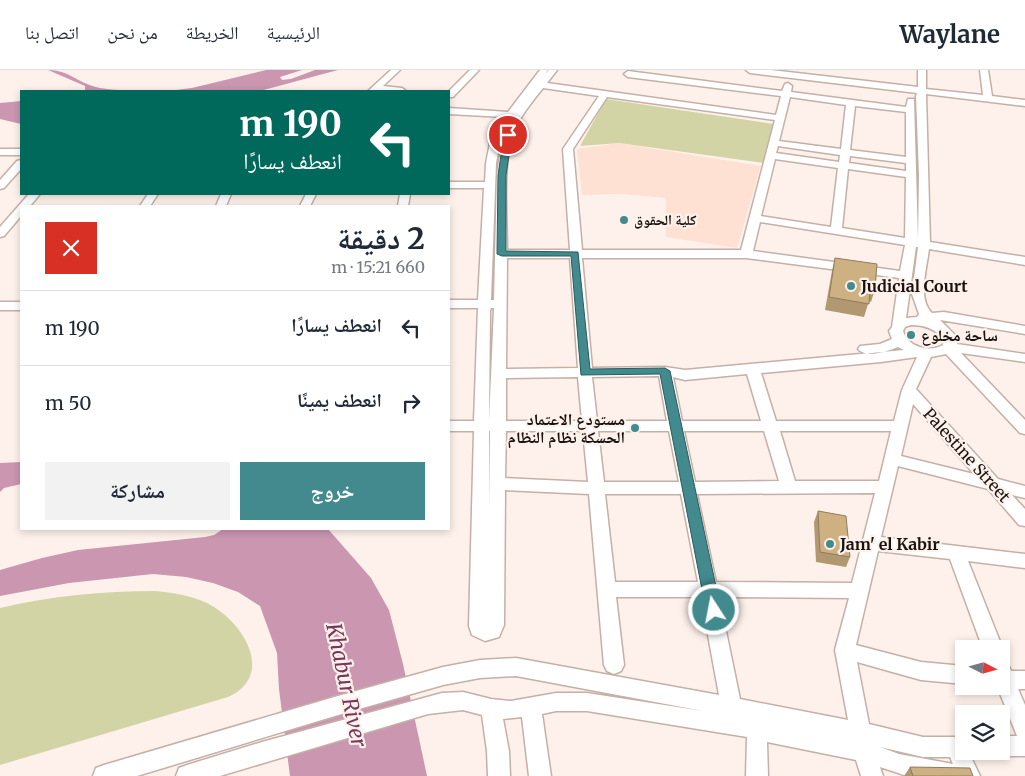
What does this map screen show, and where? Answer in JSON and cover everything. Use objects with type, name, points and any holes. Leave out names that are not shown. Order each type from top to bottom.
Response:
[{"type":"street","points":[[374,90],[396,70]]},
{"type":"street","points":[[450,95],[475,70]]},
{"type":"street","points":[[544,70],[537,85],[515,121],[506,143],[502,175],[502,254],[493,307],[481,425],[478,626],[485,633],[492,631],[495,626],[500,374],[493,307],[491,163],[494,140],[497,133],[509,115],[537,85],[553,70]]},
{"type":"street","points":[[750,70],[1025,103]]},
{"type":"street","points":[[840,81],[842,70]]},
{"type":"street","points":[[912,70],[920,96],[924,244],[918,294],[921,307],[928,316],[944,323]]},
{"type":"street","points":[[922,70],[910,110],[911,242],[902,324],[896,333],[900,341],[910,348],[924,352]]},
{"type":"street","points":[[984,70],[988,98]]},
{"type":"street","points":[[746,254],[791,75]]},
{"type":"street","points":[[537,85],[621,84],[724,98],[786,94],[910,110]]},
{"type":"street","points":[[621,84],[724,98],[780,118]]},
{"type":"street","points":[[614,665],[584,372],[568,149],[621,84]]},
{"type":"street","points":[[836,230],[851,102]]},
{"type":"street","points":[[450,111],[509,115]]},
{"type":"street","points":[[774,143],[911,161]]},
{"type":"street","points":[[0,152],[20,152]]},
{"type":"street","points":[[771,155],[911,175]]},
{"type":"street","points":[[2,184],[20,164]]},
{"type":"street","points":[[2,184],[20,182]]},
{"type":"street","points":[[450,185],[491,185]]},
{"type":"street","points":[[25,205],[34,195]]},
{"type":"street","points":[[3,229],[20,210]]},
{"type":"street","points":[[755,218],[1025,261]]},
{"type":"street","points":[[3,229],[20,224]]},
{"type":"street","points":[[502,254],[746,254],[906,275]]},
{"type":"street","points":[[918,294],[944,323],[951,339],[949,348]]},
{"type":"street","points":[[450,304],[493,307]]},
{"type":"street","points":[[0,306],[20,306]]},
{"type":"street","points":[[450,310],[493,307]]},
{"type":"street","points":[[902,324],[928,316]]},
{"type":"street","points":[[902,324],[925,322],[1025,330]]},
{"type":"street","points":[[665,371],[681,366],[882,348],[900,341]]},
{"type":"street","points":[[500,374],[665,371],[684,375],[924,352],[937,353],[949,348],[1025,358]]},
{"type":"street","points":[[949,348],[1025,429]]},
{"type":"street","points":[[872,776],[862,742],[845,650],[909,390],[924,352]]},
{"type":"street","points":[[753,369],[788,487]]},
{"type":"street","points":[[665,371],[710,590],[733,716]]},
{"type":"street","name":"Palestine Street","points":[[909,390],[1025,520]]},
{"type":"street","points":[[450,426],[900,426]]},
{"type":"street","points":[[892,459],[1025,492]]},
{"type":"street","points":[[498,484],[596,488],[885,487]]},
{"type":"street","points":[[872,543],[1025,561]]},
{"type":"street","points":[[956,553],[990,640]]},
{"type":"street","points":[[606,589],[860,591]]},
{"type":"street","points":[[845,650],[921,671],[955,674]]},
{"type":"street","points":[[104,776],[260,727],[421,683],[483,668],[516,667],[733,716],[862,742],[899,764],[960,776]]},
{"type":"street","points":[[1010,677],[1025,680]]},
{"type":"street","points":[[1010,695],[1025,731]]},
{"type":"street","points":[[187,776],[262,752],[428,705],[463,701],[491,708],[511,710],[556,702],[587,702],[733,716],[758,730],[862,742],[923,747],[955,747]]},
{"type":"street","points":[[530,707],[535,731],[540,776]]},
{"type":"street","points":[[491,708],[500,776]]},
{"type":"street","points":[[757,776],[758,730]]},
{"type":"street","points":[[209,743],[212,768]]},
{"type":"street","points":[[1010,746],[1025,746]]},
{"type":"street","points":[[964,760],[969,776]]},
{"type":"shaded area","points":[[619,143],[761,166],[737,248],[666,237],[666,198],[624,194],[582,195],[577,149]]},
{"type":"green space","points":[[606,99],[774,124],[764,163],[619,143],[580,146]]},
{"type":"green space","points":[[155,591],[178,594],[207,603],[226,616],[236,627],[245,639],[252,665],[250,677],[242,688],[228,697],[0,765],[0,608],[38,600],[77,595]]},
{"type":"water","points":[[48,70],[62,72],[96,87],[116,90],[85,90],[85,86]]},
{"type":"water","points":[[266,70],[302,70],[280,77],[282,80],[291,79],[315,70],[338,70],[264,90],[175,90],[192,88]]},
{"type":"water","points":[[20,101],[20,124],[0,119],[0,103]]},
{"type":"water","points":[[20,462],[20,484],[4,488],[0,492],[0,463]]},
{"type":"water","name":"Khabur River","points":[[222,530],[329,530],[371,578],[389,610],[403,664],[427,776],[290,776],[279,689],[277,653],[260,606],[238,592],[213,583],[186,577],[153,574],[69,583],[0,596],[0,570],[42,558],[78,550],[214,535]]},
{"type":"building","name":"Judicial Court","points":[[835,258],[877,264],[875,289],[870,288],[869,304],[829,297]]},
{"type":"building","name":"Jam' el Kabir","points":[[818,511],[846,516],[850,557],[820,552]]},
{"type":"building","points":[[910,767],[970,768],[973,776],[913,776]]},
{"type":"place","name":"كلية الحقوق","points":[[624,220]]},
{"type":"place","name":"Judicial Court","points":[[851,286]]},
{"type":"place","name":"ساحة مخلوع","points":[[911,335]]},
{"type":"place","name":"مستودع الاعتماد الحسكة نظام النظام","points":[[635,428]]},
{"type":"place","name":"Jam' el Kabir","points":[[830,544]]},
{"type":"route","points":[[508,135],[502,175],[502,254],[575,254],[584,372],[665,371],[714,610]]}]
